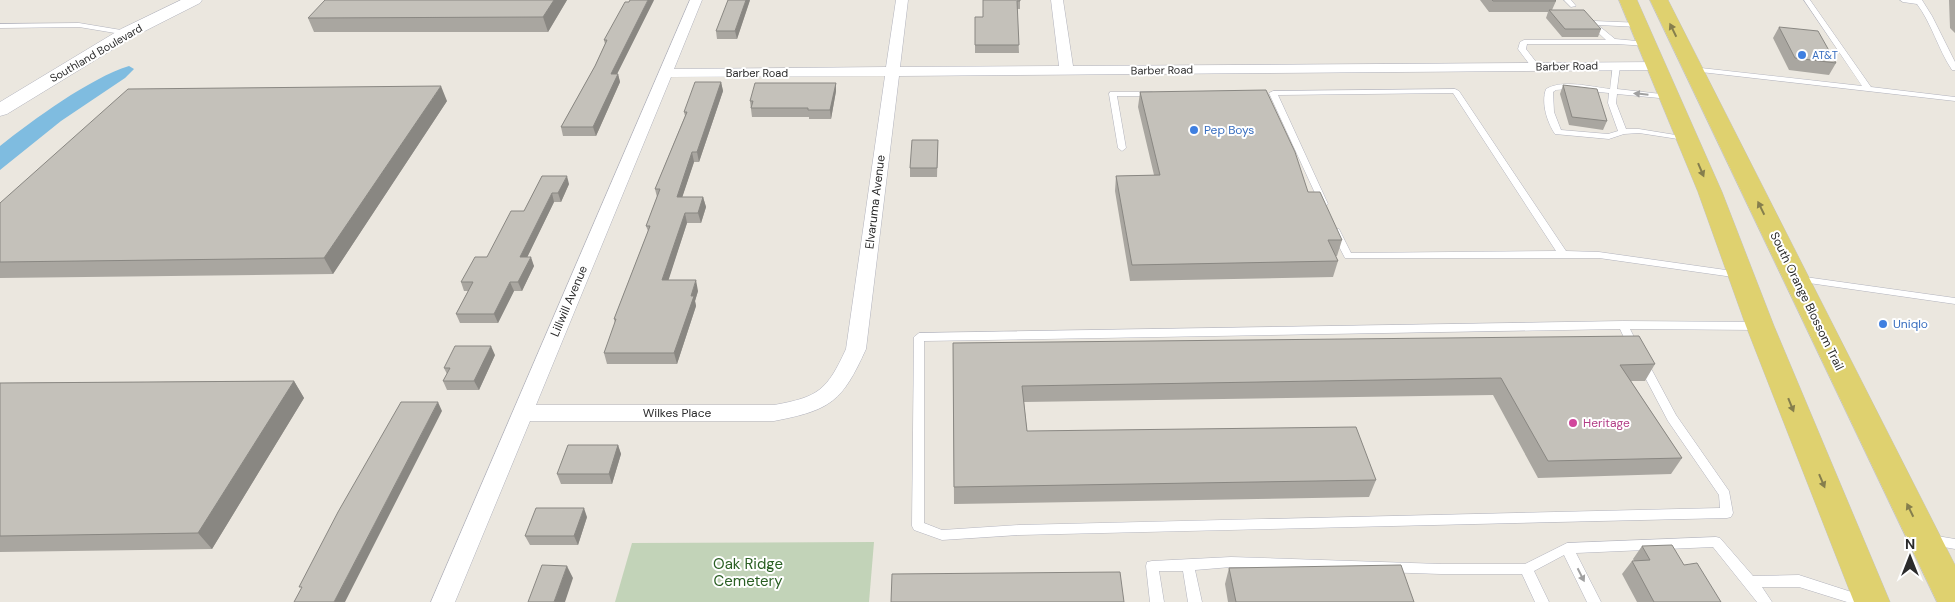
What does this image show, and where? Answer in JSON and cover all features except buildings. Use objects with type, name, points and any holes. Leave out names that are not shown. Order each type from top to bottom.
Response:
[{"type":"main road","points":[[1628,0],[1671,97],[1760,326],[1872,602]]},
{"type":"main road","name":"South Orange Blossom Trail","points":[[1659,0],[1955,601]]},
{"type":"main road","points":[[1648,45],[1668,58],[1692,69]]},
{"type":"main road","points":[[1648,45],[1672,70],[1690,78],[1703,90]]},
{"type":"street","name":"Southland Boulevard","points":[[0,110],[127,33],[194,0]]},
{"type":"street","name":"Lillwill Avenue","points":[[443,602],[696,0]]},
{"type":"street","name":"Elvaruma Avenue","points":[[829,397],[844,377],[856,349],[902,0]]},
{"type":"street","points":[[1057,0],[1067,71]]},
{"type":"street","name":"Barber Road","points":[[666,72],[1067,71],[1616,66],[1648,45]]},
{"type":"street","name":"Wilkes Place","points":[[522,413],[774,413],[803,408],[829,397]]},
{"type":"lane","points":[[1567,0],[1573,6]]},
{"type":"lane","points":[[1807,0],[1868,89]]},
{"type":"lane","points":[[1903,0],[1918,1],[1924,8],[1945,55],[1955,68]]},
{"type":"lane","points":[[1615,42],[1607,39],[1594,25],[1597,23],[1648,45]]},
{"type":"lane","points":[[0,26],[79,26],[127,33]]},
{"type":"lane","points":[[1536,67],[1522,48],[1524,42],[1615,42],[1648,45]]},
{"type":"lane","points":[[1616,66],[1612,103],[1623,132]]},
{"type":"lane","points":[[1692,69],[1955,99]]},
{"type":"lane","points":[[1671,97],[1568,87],[1554,88],[1549,91],[1548,96],[1555,128],[1558,132],[1609,136],[1623,132],[1639,131],[1688,139]]},
{"type":"lane","points":[[1562,254],[1455,91],[1269,93],[1348,256],[1599,255],[1741,275]]},
{"type":"lane","points":[[1122,148],[1113,94],[1160,94]]},
{"type":"lane","points":[[1797,279],[1955,301]]},
{"type":"lane","points":[[1623,325],[1672,418],[1725,494],[1728,513],[1020,530],[942,535],[918,526],[919,337],[1623,325],[1760,326]]},
{"type":"lane","points":[[1924,539],[1955,544]]},
{"type":"lane","points":[[1157,602],[1152,566],[1231,562],[1440,569],[1526,569],[1567,548],[1716,542],[1765,602]]},
{"type":"lane","points":[[1567,548],[1594,602]]},
{"type":"lane","points":[[1188,564],[1195,602]]},
{"type":"lane","points":[[1526,569],[1542,602]]},
{"type":"lane","points":[[1750,582],[1799,581],[1865,602]]},
{"type":"green space","name":"Oak Ridge Cemetery","points":[[874,542],[869,602],[615,602],[632,543]]},
{"type":"water","points":[[129,66],[134,69],[125,78],[61,121],[0,170],[0,146],[45,112],[80,90],[97,80]]},
{"type":"place","name":"AT&T","points":[[1802,55]]},
{"type":"place","name":"Pep Boys","points":[[1194,130]]},
{"type":"place","name":"Uniqlo","points":[[1883,324]]},
{"type":"place","name":"Heritage","points":[[1573,423]]}]
